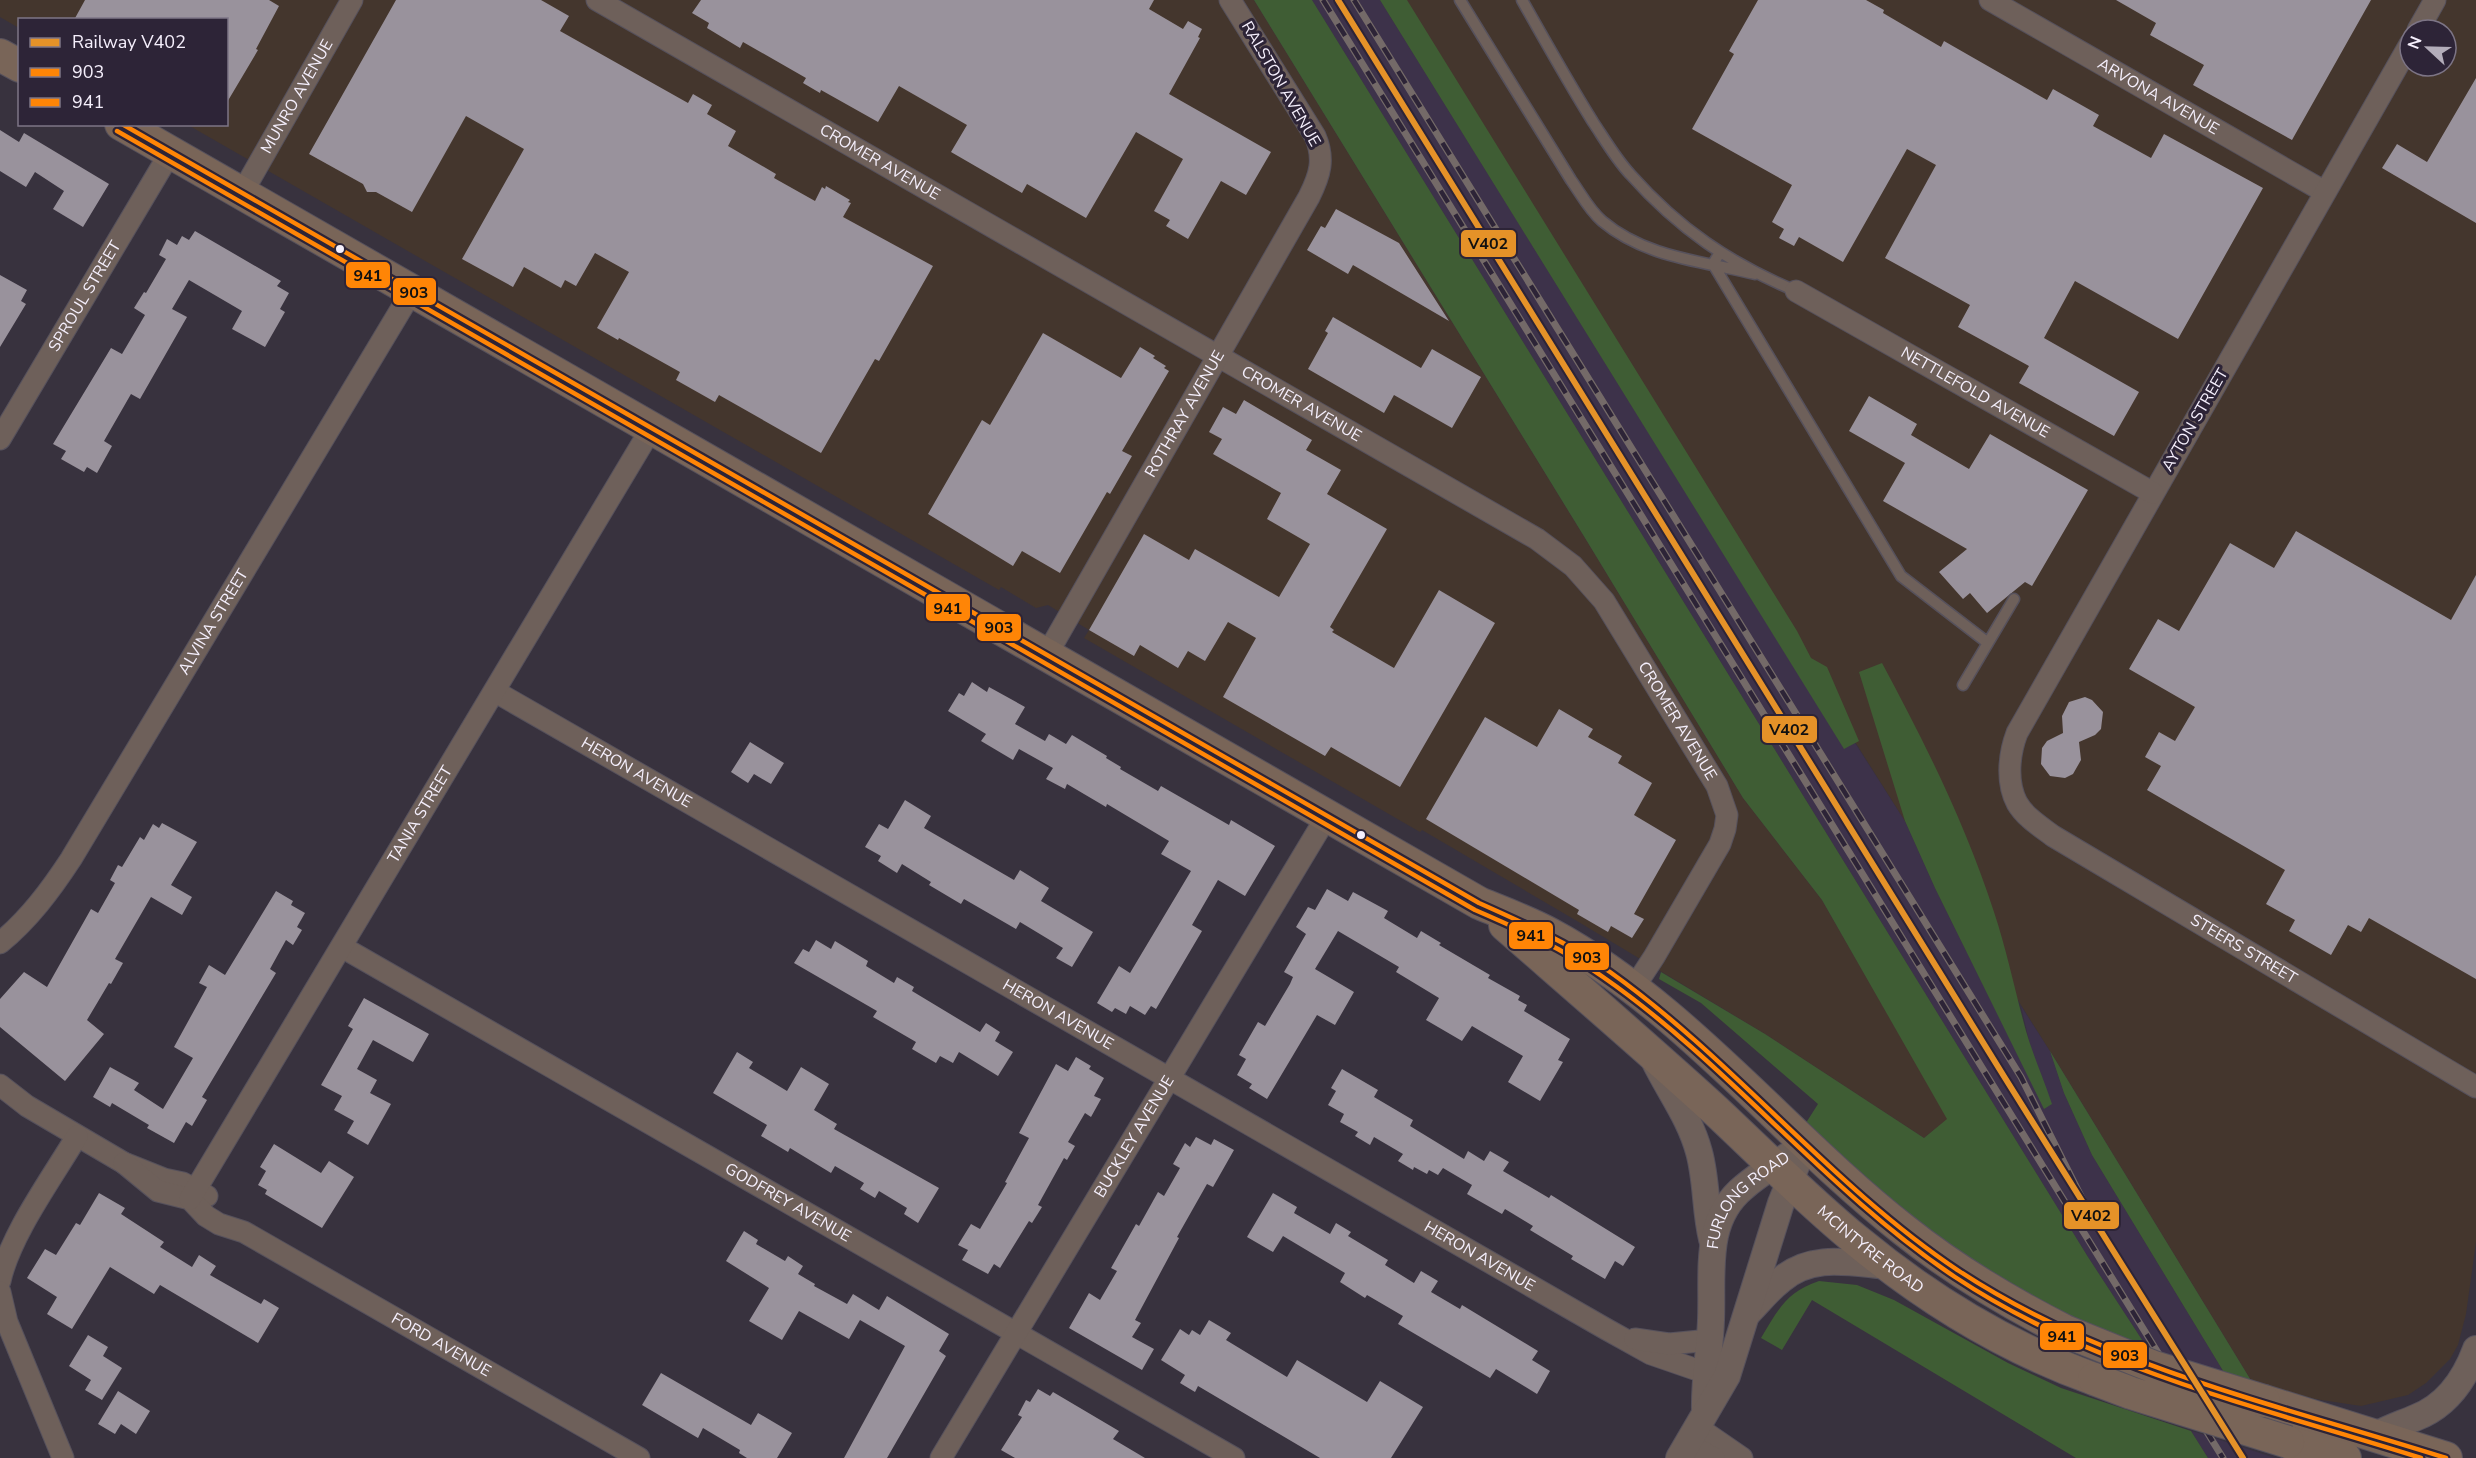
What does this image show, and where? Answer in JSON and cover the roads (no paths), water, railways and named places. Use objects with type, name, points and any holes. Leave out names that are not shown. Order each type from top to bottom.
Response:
[{"type":"main road","points":[[0,55],[18,65]]},
{"type":"main road","name":"MCINTYRE ROAD","points":[[124,126],[1479,903],[1550,934],[1633,989],[1690,1036],[1805,1144],[1904,1231],[1958,1270],[2012,1303],[2065,1331],[2154,1367],[2446,1458]]},
{"type":"main road","name":"MCINTYRE ROAD","points":[[1479,903],[1649,1049],[1781,1173],[1888,1266],[1928,1294],[2022,1347],[2094,1379],[2131,1393],[2345,1458]]},
{"type":"street","name":"MUNRO AVENUE","points":[[242,193],[352,0]]},
{"type":"street","name":"CROMER AVENUE","points":[[597,0],[1537,539],[1572,566],[1604,602],[1718,786],[1727,815],[1725,829],[1712,860],[1633,989]]},
{"type":"street","name":"RALSTON AVENUE","points":[[1230,0],[1315,136],[1322,158],[1321,171]]},
{"type":"street","name":"ARVONA AVENUE","points":[[1990,0],[2325,192]]},
{"type":"street","points":[[2425,18],[2435,0]]},
{"type":"street","name":"AYTON STREET","points":[[2017,803],[2011,779],[2010,754],[2017,732],[2398,65]]},
{"type":"street","name":"SPROUL STREET","points":[[0,439],[171,153]]},
{"type":"street","name":"ROTHRAY AVENUE","points":[[1046,656],[1309,197],[1321,171]]},
{"type":"street","name":"ALVINA STREET","points":[[0,944],[46,897],[71,859],[412,291]]},
{"type":"street","name":"NETTLEFOLD AVENUE","points":[[1796,291],[2153,493]]},
{"type":"street","name":"TANIA STREET","points":[[193,1194],[496,692],[651,429]]},
{"type":"street","name":"HERON AVENUE","points":[[496,692],[1620,1336],[1652,1354],[1706,1373]]},
{"type":"street","name":"STEERS STREET","points":[[2017,803],[2034,822],[2052,836],[2476,1087]]},
{"type":"street","name":"BUCKLEY AVENUE","points":[[941,1458],[1327,816]]},
{"type":"street","name":"GODFREY AVENUE","points":[[342,947],[1234,1458]]},
{"type":"street","points":[[1649,1049],[1666,1084],[1679,1104],[1697,1146],[1703,1172],[1707,1220],[1713,1239]]},
{"type":"street","name":"FORD AVENUE","points":[[0,1085],[27,1106],[124,1163],[158,1191],[193,1194],[206,1216],[219,1224],[244,1232],[639,1458]]},
{"type":"street","points":[[0,1281],[4,1264],[16,1239],[77,1136]]},
{"type":"street","name":"FURLONG ROAD","points":[[1692,1435],[1726,1376],[1781,1173],[1805,1144]]},
{"type":"street","name":"FURLONG ROAD","points":[[1692,1435],[1706,1373],[1710,1340],[1713,1239],[1718,1221],[1734,1196],[1744,1186],[1781,1173]]},
{"type":"street","points":[[1744,1316],[1780,1280],[1802,1266],[1824,1261],[1888,1266]]},
{"type":"street","points":[[0,1293],[7,1322],[63,1458]]},
{"type":"street","name":"HERON AVENUE","points":[[1620,1336],[1669,1344],[1710,1340]]},
{"type":"street","points":[[2376,1435],[2397,1424],[2416,1418],[2446,1398],[2460,1383],[2476,1349]]},
{"type":"street","points":[[1692,1435],[1714,1458]]},
{"type":"street","points":[[1692,1435],[1742,1458]]},
{"type":"lane","points":[[1461,0],[1571,180],[1588,206],[1602,221],[1633,242],[1657,253],[1755,274]]},
{"type":"lane","points":[[1522,0],[1584,107],[1629,174],[1692,234],[1719,254],[1755,274],[1796,291]]},
{"type":"lane","points":[[1713,264],[1719,254]]},
{"type":"lane","points":[[1713,264],[1902,576],[1988,644]]},
{"type":"lane","points":[[1963,686],[2014,599]]},
{"type":"railway","points":[[1323,0],[2223,1458]]},
{"type":"railway","points":[[1354,0],[2021,1077],[2090,1214]]},
{"type":"rail line","name":"V402","points":[[1338,0],[2005,1078],[2243,1458]]}]
